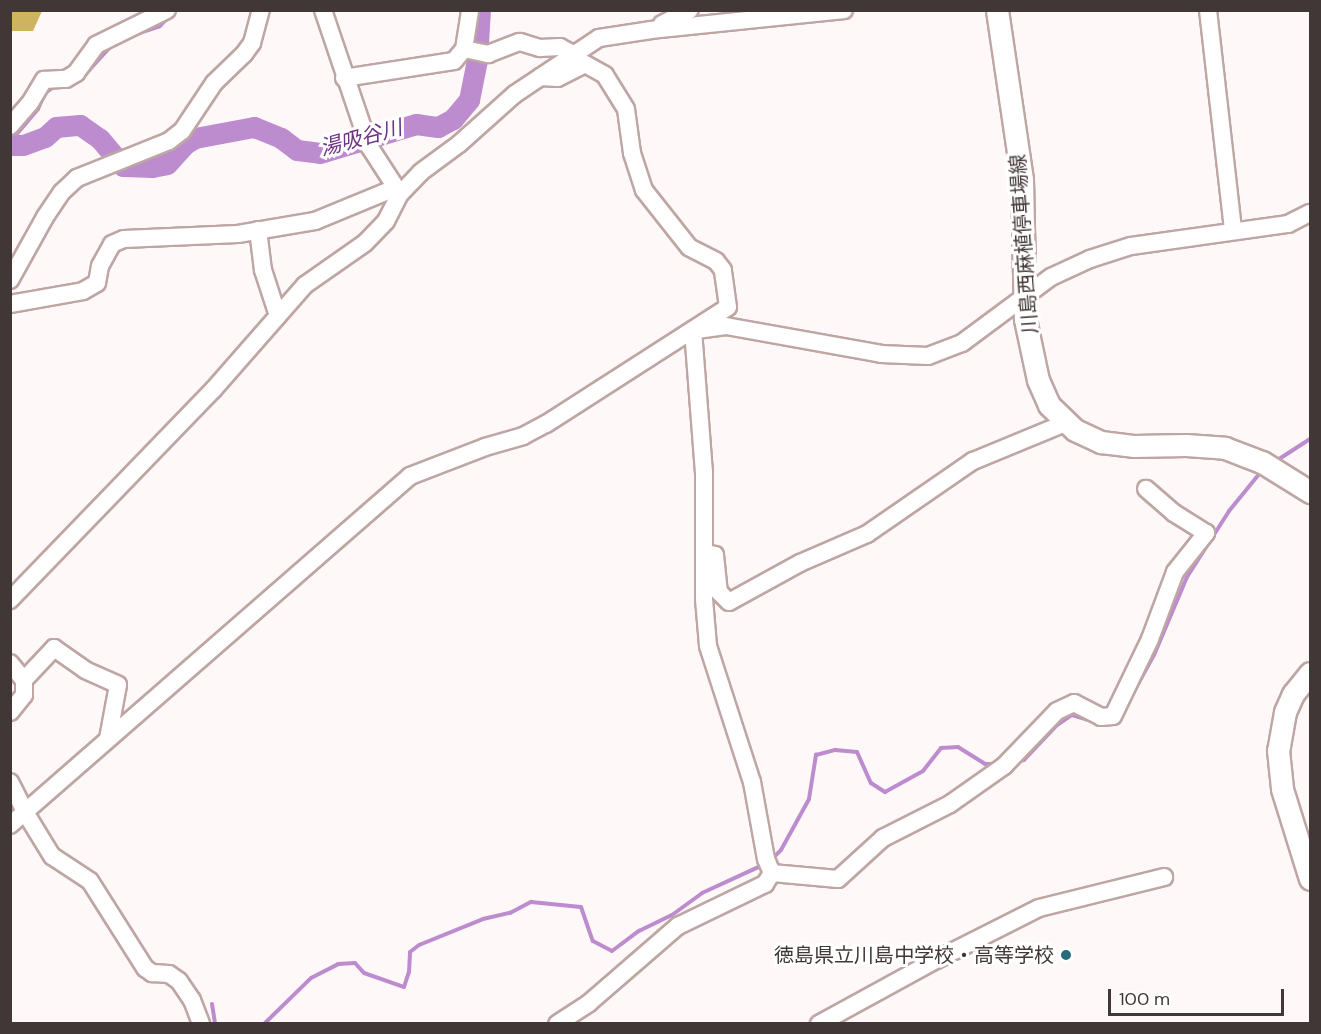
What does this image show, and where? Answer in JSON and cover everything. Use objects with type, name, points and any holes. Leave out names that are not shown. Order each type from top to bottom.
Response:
[{"type":"main road","name":"川島西麻植停車場線","points":[[997,10],[1022,179],[1025,319],[1038,380],[1049,405],[1065,423],[1087,437],[1117,446],[1186,444],[1225,448],[1262,462],[1311,492]]},
{"type":"main road","points":[[1311,673],[1293,694],[1285,712],[1278,750],[1282,789],[1311,879]]},
{"type":"street","points":[[10,126],[30,103],[44,80],[66,79],[76,73],[96,45],[166,10]]},
{"type":"street","points":[[10,280],[62,192],[77,178],[170,141],[182,131],[214,83],[252,43],[261,10]]},
{"type":"street","points":[[323,10],[344,78],[367,140],[397,191]]},
{"type":"street","points":[[470,10],[474,51]]},
{"type":"street","points":[[651,30],[690,10]]},
{"type":"street","points":[[10,304],[83,291],[97,283],[100,266],[112,244],[124,239],[238,234],[315,221],[397,191],[468,136],[515,94],[600,38],[651,30],[844,10]]},
{"type":"street","points":[[1208,10],[1233,231]]},
{"type":"street","points":[[344,78],[454,61],[474,51],[520,42],[540,48],[560,47],[573,54]]},
{"type":"street","points":[[10,825],[410,476],[530,432],[728,307],[723,270],[716,261],[688,247],[644,190],[632,153],[626,109],[605,75],[585,64],[557,78],[540,77]]},
{"type":"street","points":[[10,600],[213,390],[305,285],[365,243],[386,220],[397,191]]},
{"type":"street","points":[[693,330],[726,326],[881,354],[928,356],[962,343],[980,332],[1051,277],[1090,259],[1131,246],[1288,224],[1311,213]]},
{"type":"street","points":[[258,230],[263,270],[278,316]]},
{"type":"street","points":[[557,1023],[597,996],[678,926],[765,884],[769,867],[752,782],[708,645],[704,553],[704,472],[693,330]]},
{"type":"street","points":[[704,553],[716,555],[718,592],[729,602],[800,563],[867,534],[974,461],[1065,423]]},
{"type":"street","points":[[769,867],[838,879],[883,838],[950,804],[1007,762],[1057,711],[1074,703],[1101,717],[1113,716],[1150,639],[1175,572],[1206,533],[1174,513],[1146,489]]},
{"type":"street","points":[[24,680],[54,648],[86,670],[117,686],[108,739]]},
{"type":"street","points":[[10,663],[24,680],[24,695],[10,712]]},
{"type":"street","points":[[10,782],[52,856],[90,881],[145,968],[152,973],[169,974],[179,981],[192,1000],[201,1023]]},
{"type":"street","points":[[819,1023],[1039,908],[1164,877]]},
{"type":"shaded area","points":[[10,11],[42,11],[33,31],[11,31]]},
{"type":"waterway","points":[[133,35],[160,26],[175,10]]},
{"type":"waterway","name":"湯吸谷川","points":[[10,145],[23,145],[45,137],[56,127],[80,125],[100,139],[123,166],[152,167],[167,164],[185,144],[195,138],[254,127],[281,138],[297,150],[320,153],[416,124],[438,127],[453,119],[469,100],[477,60],[480,10]]},
{"type":"waterway","points":[[82,78],[111,46]]},
{"type":"waterway","points":[[10,142],[38,109],[45,93],[55,86]]},
{"type":"waterway","points":[[1276,461],[1310,439]]},
{"type":"waterway","points":[[1121,715],[1154,655],[1187,577],[1229,511],[1260,473]]},
{"type":"waterway","points":[[1016,762],[1024,760],[1057,725],[1072,715],[1092,721]]},
{"type":"waterway","points":[[771,860],[781,850],[809,799],[816,755],[835,750],[857,752],[871,783],[885,792],[923,771],[941,748],[958,747],[985,764],[997,764]]},
{"type":"waterway","points":[[264,1024],[311,978],[338,964],[355,963],[364,973],[404,987],[409,972],[410,952],[419,945],[483,919],[510,913],[531,902],[581,907],[593,941],[612,951],[639,931],[672,915],[702,893],[765,864]]},
{"type":"waterway","points":[[212,1004],[215,1024]]},
{"type":"place","name":"徳島県立川島中学校・高等学校","points":[[1066,955]]}]
